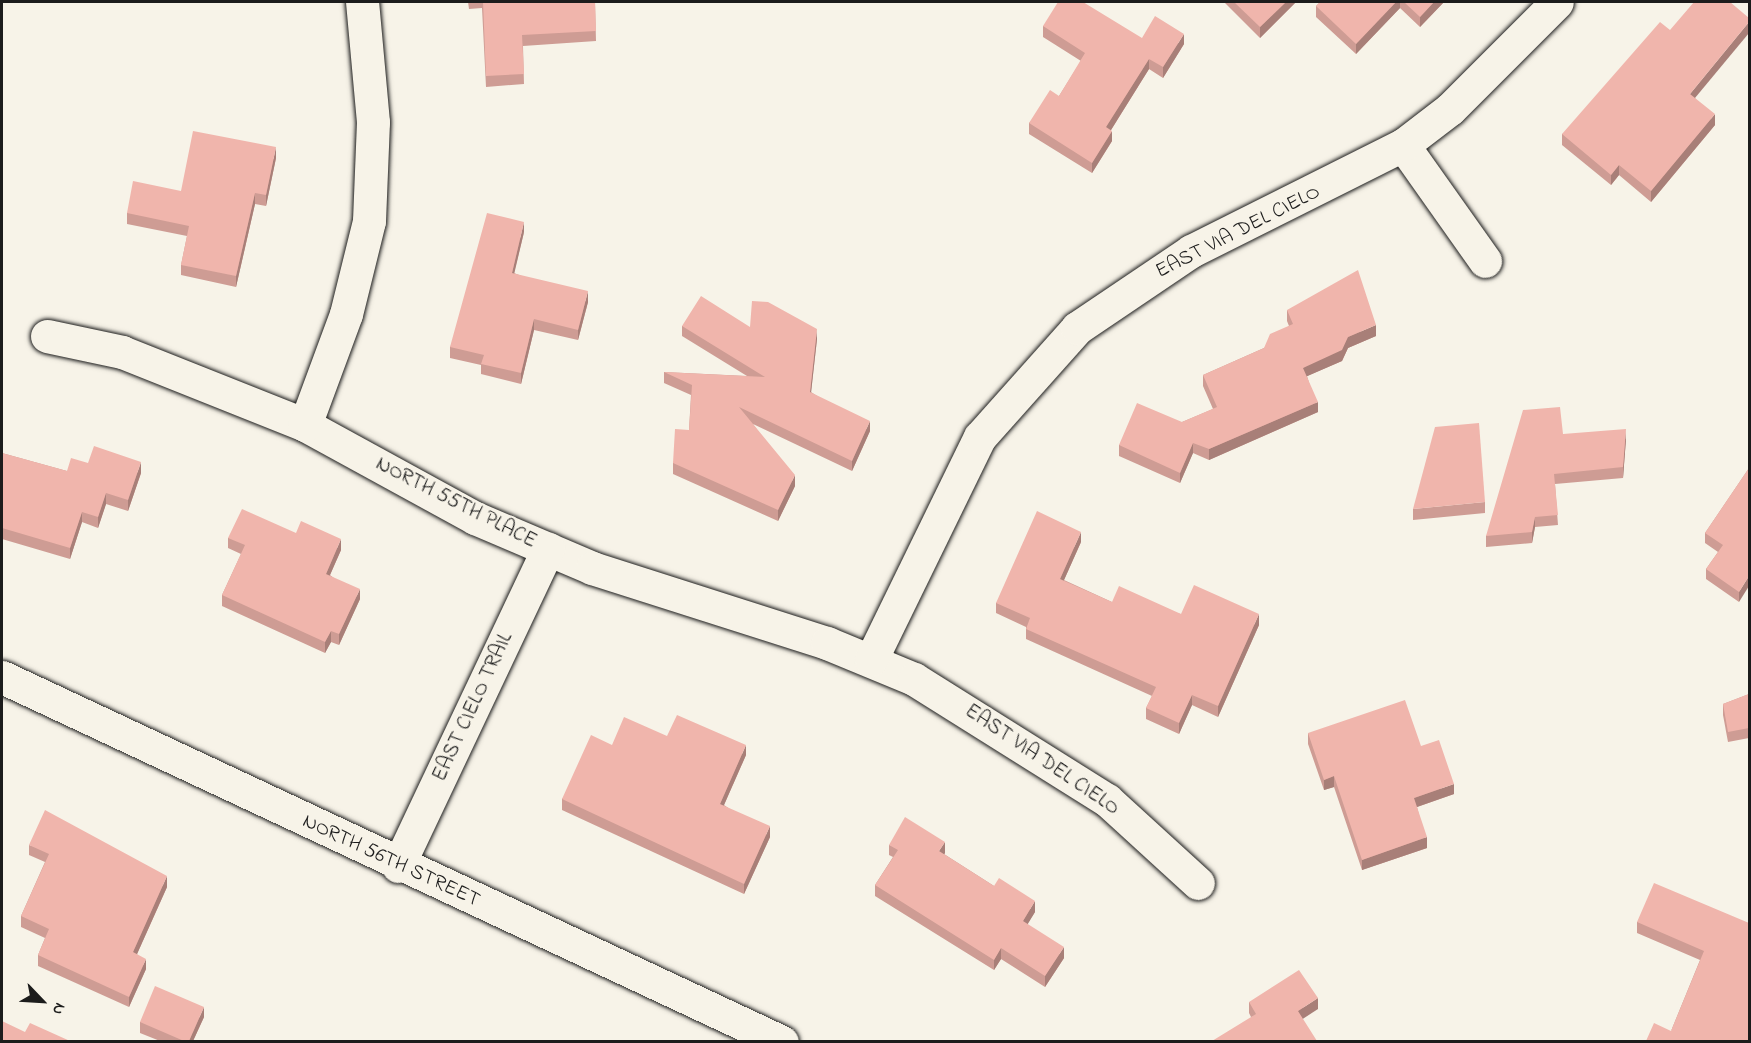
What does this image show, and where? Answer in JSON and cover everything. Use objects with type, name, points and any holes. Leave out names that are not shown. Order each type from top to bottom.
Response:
[{"type":"street","points":[[305,425],[346,314],[369,221],[373,122],[362,2]]},
{"type":"street","name":"EAST VIA DEL CIELO","points":[[1198,884],[1098,794],[972,710],[871,660],[980,437],[1077,328],[1191,250],[1403,145],[1450,109],[1557,2]]},
{"type":"street","points":[[1403,145],[1485,261]]},
{"type":"street","name":"NORTH 55TH PLACE","points":[[47,336],[122,352],[305,425],[475,518],[548,549],[871,660]]},
{"type":"street","name":"EAST CIELO TRAIL","points":[[398,866],[548,549]]},
{"type":"street","name":"NORTH 56TH STREET","points":[[2,678],[398,866],[782,1041]]},
{"type":"building","points":[[483,2],[595,2],[596,31],[522,35],[524,74],[486,76]]},
{"type":"building","points":[[1058,2],[1083,2],[1142,38],[1155,16],[1184,34],[1163,67],[1149,59],[1106,127],[1112,131],[1092,163],[1029,123],[1050,90],[1059,96],[1085,53],[1043,26]]},
{"type":"building","points":[[1234,2],[1286,2],[1260,27]]},
{"type":"building","points":[[1320,2],[1396,2],[1356,44],[1316,6]]},
{"type":"building","points":[[1404,2],[1434,2],[1420,17]]},
{"type":"building","points":[[1694,2],[1730,2],[1749,18],[1749,22],[1690,94],[1715,114],[1651,191],[1619,165],[1611,175],[1562,134],[1660,22],[1670,30]]},
{"type":"building","points":[[193,131],[276,147],[266,195],[255,193],[236,276],[181,265],[189,226],[127,213],[133,181],[181,191]]},
{"type":"building","points":[[487,213],[524,222],[512,273],[588,291],[578,330],[534,319],[521,373],[481,364],[484,355],[450,347]]},
{"type":"building","points":[[1358,270],[1376,325],[1348,337],[1342,350],[1303,368],[1318,402],[1209,449],[1193,443],[1180,473],[1119,445],[1137,403],[1182,422],[1217,407],[1203,375],[1264,348],[1270,334],[1293,324],[1287,310]]},
{"type":"building","points":[[701,296],[750,327],[752,301],[768,302],[817,329],[810,392],[870,421],[852,461],[739,407],[795,475],[778,510],[673,463],[675,429],[689,430],[692,385],[664,372],[765,377],[682,326]]},
{"type":"building","points":[[1560,407],[1563,434],[1626,429],[1623,467],[1554,474],[1558,515],[1535,517],[1532,532],[1486,536],[1523,410]]},
{"type":"building","points":[[1479,423],[1485,502],[1413,509],[1435,427]]},
{"type":"building","points":[[94,446],[141,462],[128,500],[106,493],[98,517],[82,512],[70,548],[2,528],[2,453],[67,471],[71,458],[88,463]]},
{"type":"building","points":[[1749,468],[1749,576],[1739,592],[1706,569],[1723,545],[1705,533]]},
{"type":"building","points":[[242,509],[296,533],[301,521],[341,539],[326,574],[360,589],[339,634],[331,631],[325,642],[222,595],[245,545],[228,538]]},
{"type":"building","points":[[1037,511],[1081,532],[1060,579],[1112,602],[1119,586],[1181,614],[1194,585],[1259,614],[1218,706],[1192,695],[1179,723],[1146,708],[1156,687],[1026,629],[1030,618],[996,603]]},
{"type":"building","points":[[1749,694],[1749,728],[1728,732],[1723,704]]},
{"type":"building","points":[[1405,700],[1421,746],[1439,740],[1454,784],[1414,798],[1427,837],[1362,860],[1334,776],[1324,780],[1308,733]]},
{"type":"building","points":[[677,715],[746,745],[720,804],[770,826],[744,884],[562,799],[591,735],[612,745],[624,717],[667,736]]},
{"type":"building","points":[[45,810],[167,876],[133,952],[146,959],[129,997],[38,955],[49,929],[21,916],[49,854],[29,845]]},
{"type":"building","points":[[905,817],[945,842],[939,851],[994,886],[999,878],[1035,901],[1023,921],[1064,947],[1045,976],[1001,948],[994,960],[875,885],[898,850],[889,845]]},
{"type":"building","points":[[1654,883],[1749,923],[1749,1041],[1646,1041],[1654,1023],[1671,1031],[1704,951],[1637,922]]},
{"type":"building","points":[[1299,970],[1318,998],[1298,1011],[1317,1041],[1212,1041],[1256,1014],[1249,1002]]},
{"type":"building","points":[[155,986],[204,1007],[189,1041],[184,1041],[140,1022]]},
{"type":"building","points":[[2,1021],[25,1032],[30,1023],[70,1041],[2,1041]]}]
